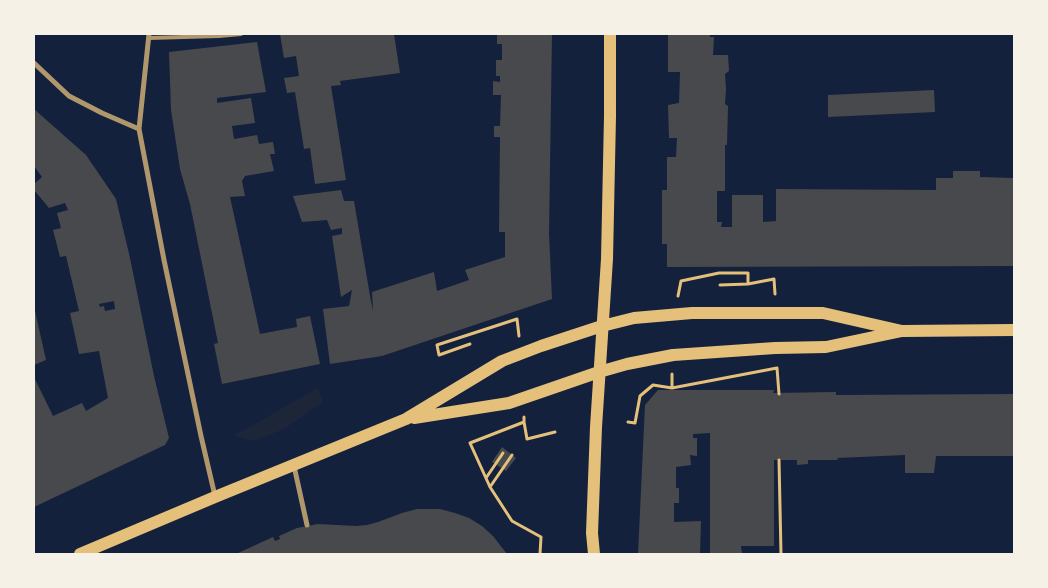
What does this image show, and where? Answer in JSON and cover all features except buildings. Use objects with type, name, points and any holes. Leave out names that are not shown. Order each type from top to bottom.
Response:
[{"type":"main road","points":[[594,554],[592,533],[595,439],[607,258],[610,34]]},
{"type":"main road","points":[[80,554],[406,419],[502,361],[602,326],[634,318],[692,312],[823,313],[902,331]]},
{"type":"main road","points":[[406,419],[509,404],[599,372],[627,364],[673,355],[775,348],[826,347],[902,331],[1014,330]]},
{"type":"street","points":[[149,36],[139,129],[164,260],[215,497]]},
{"type":"street","points":[[34,63],[69,96],[139,129]]},
{"type":"street","points":[[294,465],[307,525]]},
{"type":"lane","points":[[149,36],[219,36],[241,34]]},
{"type":"path","points":[[678,295],[681,281],[719,272],[748,273],[748,284]]},
{"type":"path","points":[[720,285],[748,284],[774,279],[777,314]]},
{"type":"path","points":[[470,344],[439,354],[437,345],[518,319],[520,354]]},
{"type":"path","points":[[628,422],[635,423],[640,396],[653,385],[672,388],[778,368],[779,394]]},
{"type":"path","points":[[672,379],[672,388]]},
{"type":"path","points":[[523,398],[527,439],[555,432]]},
{"type":"path","points":[[524,422],[470,443],[490,487],[512,521],[541,537],[540,554]]},
{"type":"path","points":[[486,478],[503,453]]},
{"type":"path","points":[[490,487],[512,454]]},
{"type":"path","points":[[779,460],[781,554]]},
{"type":"shaded area","points":[[318,388],[323,402],[284,429],[254,441],[233,436]]}]
